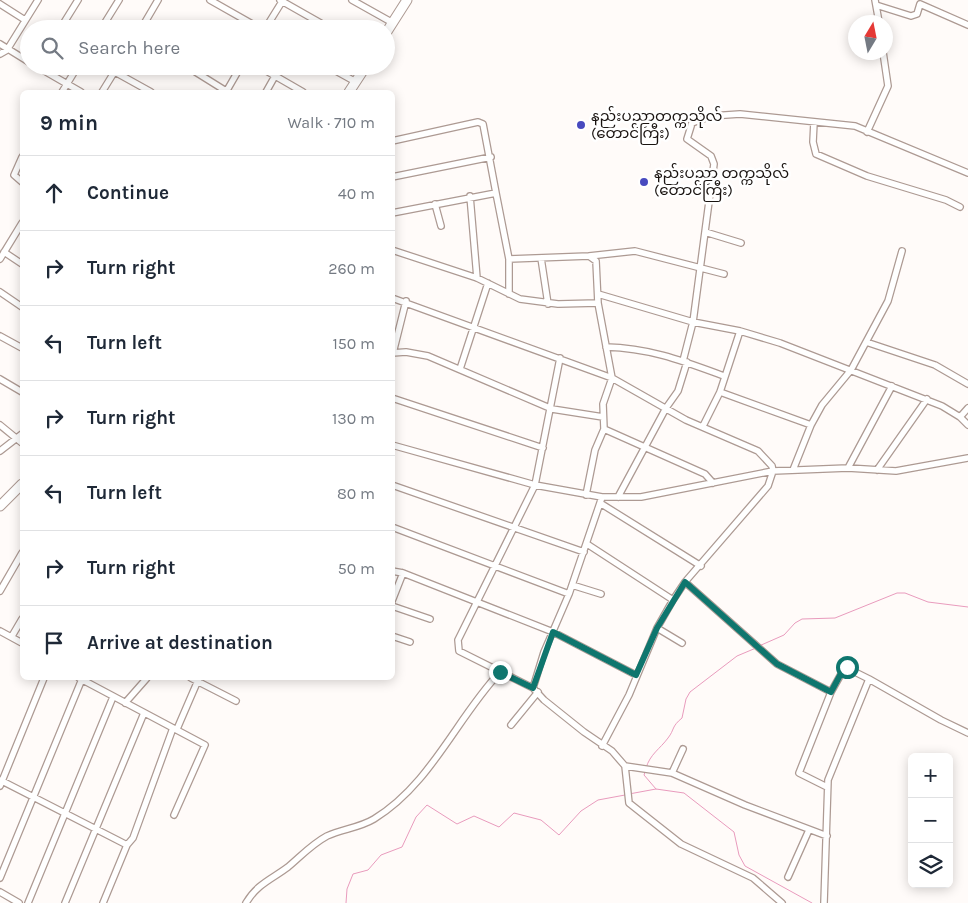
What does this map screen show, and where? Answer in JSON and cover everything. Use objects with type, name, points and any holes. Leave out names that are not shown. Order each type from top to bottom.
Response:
[{"type":"main road","points":[[395,20],[407,0]]},
{"type":"main road","points":[[350,90],[360,75]]},
{"type":"main road","points":[[0,506],[20,486]]},
{"type":"street","points":[[0,4],[25,20],[38,0]]},
{"type":"street","points":[[66,20],[78,0]]},
{"type":"street","points":[[106,20],[118,0]]},
{"type":"street","points":[[146,20],[158,0]]},
{"type":"street","points":[[210,0],[247,20]]},
{"type":"street","points":[[269,20],[281,0],[315,20]]},
{"type":"street","points":[[352,0],[388,20]]},
{"type":"street","points":[[876,2],[911,16],[917,14],[920,2],[968,25]]},
{"type":"street","points":[[876,2],[878,15]]},
{"type":"street","points":[[0,54],[7,50],[20,28]]},
{"type":"street","points":[[0,44],[20,57]]},
{"type":"street","points":[[868,132],[888,86],[884,60]]},
{"type":"street","points":[[51,75],[77,90]]},
{"type":"street","points":[[63,90],[73,75]]},
{"type":"street","points":[[103,90],[113,75]]},
{"type":"street","points":[[126,75],[148,90]]},
{"type":"street","points":[[200,75],[223,90]]},
{"type":"street","points":[[227,90],[236,75]]},
{"type":"street","points":[[343,75],[356,82]]},
{"type":"street","points":[[267,90],[275,76],[300,90]]},
{"type":"street","points":[[618,497],[666,408],[678,391],[693,322],[714,164],[711,156],[687,139],[692,123],[711,116],[740,114],[855,126],[968,173]]},
{"type":"street","points":[[395,141],[478,122],[486,127],[509,259],[509,294]]},
{"type":"street","points":[[814,122],[813,142],[816,154],[867,176],[946,200],[960,207]]},
{"type":"street","points":[[395,176],[491,157]]},
{"type":"street","points":[[20,162],[14,175],[20,180]]},
{"type":"street","points":[[395,211],[470,196],[496,193]]},
{"type":"street","points":[[470,196],[477,278]]},
{"type":"street","points":[[434,204],[441,226]]},
{"type":"street","points":[[0,259],[20,227]]},
{"type":"street","points":[[705,232],[741,243]]},
{"type":"street","points":[[395,251],[477,278],[520,299],[548,304],[598,303]]},
{"type":"street","points":[[793,470],[811,425],[822,405],[851,370],[888,301],[902,251]]},
{"type":"street","points":[[4,252],[20,263]]},
{"type":"street","points":[[509,259],[636,252],[724,274]]},
{"type":"street","points":[[586,495],[595,450],[604,429],[603,404],[612,378],[598,303],[596,261],[589,256]]},
{"type":"street","points":[[540,258],[548,304]]},
{"type":"street","points":[[460,369],[488,283]]},
{"type":"street","points":[[0,292],[20,306]]},
{"type":"street","points":[[598,294],[693,322],[740,331],[780,343],[927,399],[960,417],[968,425]]},
{"type":"street","points":[[395,299],[406,301],[612,378],[686,420],[758,451],[768,460],[773,471],[768,486],[685,582],[673,600],[657,628],[636,675],[630,695],[602,746]]},
{"type":"street","points":[[395,345],[406,301]]},
{"type":"street","points":[[703,426],[720,392],[740,331]]},
{"type":"street","points":[[0,336],[20,347]]},
{"type":"street","points":[[866,342],[935,364],[968,384]]},
{"type":"street","points":[[606,347],[635,348],[685,362],[724,376]]},
{"type":"street","points":[[395,353],[406,352],[428,356],[552,409],[603,417]]},
{"type":"street","points":[[560,358],[552,409],[535,485],[458,640],[457,646],[459,651],[536,690],[544,700],[602,746],[612,751],[625,766],[638,770],[650,769],[672,773],[827,836]]},
{"type":"street","points":[[0,379],[20,391]]},
{"type":"street","points":[[848,468],[892,386]]},
{"type":"street","points":[[720,392],[811,425]]},
{"type":"street","points":[[395,399],[543,448]]},
{"type":"street","points":[[876,470],[927,399]]},
{"type":"street","points":[[960,417],[968,408]]},
{"type":"street","points":[[0,426],[20,436],[0,451]]},
{"type":"street","points":[[604,429],[705,474],[713,483]]},
{"type":"street","points":[[395,447],[535,485],[586,495],[601,500],[700,566]]},
{"type":"street","points":[[601,500],[618,497],[641,497],[773,471],[848,468],[896,471],[968,458]]},
{"type":"street","points":[[395,486],[584,552]]},
{"type":"street","points":[[511,725],[536,690],[553,632],[569,594],[601,500]]},
{"type":"street","points":[[395,528],[569,594]]},
{"type":"street","points":[[586,544],[673,600]]},
{"type":"street","points":[[0,591],[20,556]]},
{"type":"street","points":[[395,572],[403,573],[553,632],[636,675]]},
{"type":"street","points":[[395,593],[403,573]]},
{"type":"street","points":[[685,582],[777,664],[831,692]]},
{"type":"street","points":[[572,584],[601,594]]},
{"type":"street","points":[[395,607],[430,619]]},
{"type":"street","points":[[12,636],[20,622]]},
{"type":"street","points":[[657,628],[682,643]]},
{"type":"street","points":[[0,630],[20,642]]},
{"type":"street","points":[[395,637],[410,642]]},
{"type":"street","points":[[827,787],[799,773],[831,692],[845,667],[968,733]]},
{"type":"street","points":[[246,903],[260,884],[286,868],[319,841],[373,820],[395,804],[411,789],[447,744],[482,692],[500,672]]},
{"type":"street","points":[[824,903],[829,800],[828,780],[869,679]]},
{"type":"street","points":[[43,680],[1,782],[66,813],[127,846]]},
{"type":"street","points":[[0,878],[79,680]]},
{"type":"street","points":[[83,680],[204,745],[174,815]]},
{"type":"street","points":[[125,703],[143,680]]},
{"type":"street","points":[[103,903],[127,846],[133,838],[175,728],[198,680]]},
{"type":"street","points":[[200,680],[236,701]]},
{"type":"street","points":[[28,903],[113,697]]},
{"type":"street","points":[[65,903],[144,713]]},
{"type":"street","points":[[672,773],[684,749]]},
{"type":"street","points":[[625,766],[629,803],[681,844],[753,878],[782,903]]},
{"type":"street","points":[[788,878],[809,830]]},
{"type":"street","points":[[0,892],[19,903]]},
{"type":"waterway","points":[[759,646],[784,635],[795,623],[802,619],[835,618],[897,593],[905,593],[928,602],[968,607]]},
{"type":"waterway","points":[[646,768],[653,755],[682,718],[686,699],[690,692],[737,656],[756,648]]},
{"type":"waterway","points":[[645,772],[644,775],[656,789]]},
{"type":"waterway","points":[[629,794],[656,789],[684,793],[734,832],[739,855],[745,866],[812,903]]},
{"type":"waterway","points":[[346,903],[347,889],[353,874],[368,870],[381,855],[402,847],[416,817],[427,805],[457,824],[474,816],[499,827],[514,813],[541,820],[559,835],[581,811],[598,800],[625,795]]},
{"type":"place","name":"နည်းပညာတက္ကသိုလ် (တောင်ကြီး)","points":[[581,125]]},
{"type":"place","name":"နည်းပညာ တက္ကသိုလ် (တောင်ကြီး)","points":[[644,182]]},
{"type":"route","points":[[500,672],[533,688],[539,674],[544,652],[553,632],[636,675],[657,628],[685,582],[777,664],[831,692],[844,668],[847,667]]}]
